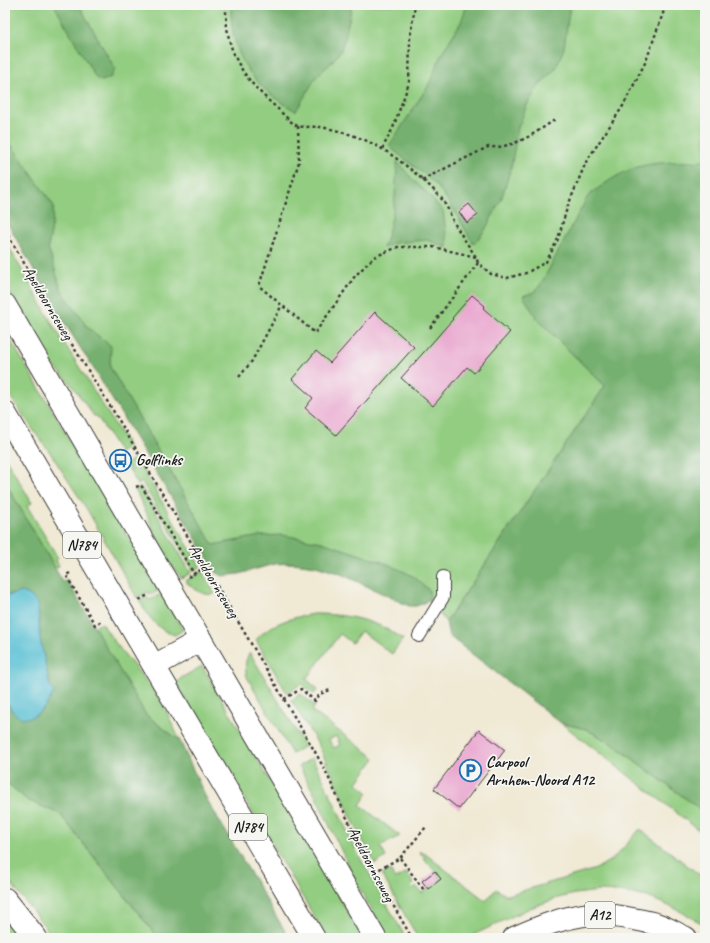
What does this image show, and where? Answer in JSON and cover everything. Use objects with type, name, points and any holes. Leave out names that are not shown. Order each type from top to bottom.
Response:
[{"type":"main road","name":"Apeldoornseweg","points":[[5,305],[376,938]]},
{"type":"main road","name":"N784","points":[[5,413],[314,938]]},
{"type":"main road","points":[[154,666],[201,640]]},
{"type":"main road","points":[[5,898],[36,938]]},
{"type":"main road","name":"A12","points":[[514,938],[537,927],[574,917],[594,914],[657,924],[686,938]]},
{"type":"lane","points":[[420,636],[444,597],[443,577]]},
{"type":"path","points":[[226,5],[226,15],[235,58],[244,74],[259,92],[298,126],[319,127],[340,131],[382,149],[422,180],[444,201],[454,222],[476,257],[478,263],[491,274],[507,278],[526,273],[546,262],[558,239],[567,208],[586,162],[624,106],[646,61],[666,5]]},
{"type":"path","points":[[382,149],[393,128],[409,83],[410,38],[415,5]]},
{"type":"path","points":[[422,180],[488,147],[499,148],[524,139],[556,119]]},
{"type":"path","points":[[298,126],[299,162],[259,286],[315,333],[355,276],[374,257],[398,247],[433,248],[476,257]]},
{"type":"path","name":"Apeldoornseweg","points":[[5,230],[58,322],[117,417],[326,772],[350,825],[374,872],[412,938]]},
{"type":"path","points":[[430,328],[478,263]]},
{"type":"path","points":[[239,377],[252,361],[282,305]]},
{"type":"path","points":[[136,487],[141,485],[194,574]]},
{"type":"path","points":[[284,699],[300,689],[315,701],[320,694],[330,690]]},
{"type":"path","points":[[374,872],[400,858],[426,827]]},
{"type":"path","points":[[400,858],[424,890]]},
{"type":"green space","points":[[5,5],[705,5],[705,182],[538,320],[605,386],[446,622],[423,593],[340,563],[263,563],[225,575],[5,207]]},
{"type":"green space","points":[[54,5],[79,5],[115,69],[111,77],[102,81],[96,78]]},
{"type":"green space","points":[[231,5],[352,5],[345,38],[340,52],[316,77],[296,111],[268,92],[256,81],[247,68],[235,39]]},
{"type":"green space","points":[[467,5],[570,5],[564,48],[556,68],[538,87],[527,105],[518,128],[511,168],[501,200],[485,230],[474,244],[452,206],[436,185],[389,146],[428,86],[442,53],[461,22]]},
{"type":"green space","points":[[5,136],[54,206],[48,247],[61,289],[87,327],[111,346],[110,367],[213,545],[260,536],[282,535],[322,542],[388,564],[413,576],[429,590],[430,598],[424,603],[416,606],[409,606],[341,574],[316,566],[293,563],[274,564],[239,574],[221,576],[216,572],[97,374],[62,319],[5,219]]},
{"type":"green space","points":[[397,161],[443,211],[447,248],[427,240],[394,243],[383,248],[392,216]]},
{"type":"green space","points":[[705,161],[705,813],[614,745],[586,729],[561,723],[449,636],[446,622],[605,386],[538,320],[523,296],[534,292],[541,284],[588,196],[593,192],[620,174],[639,166],[668,162]]},
{"type":"green space","points":[[5,240],[53,325],[129,447],[120,453],[97,416],[94,416],[70,383],[46,355],[5,284]]},
{"type":"green space","points":[[5,331],[160,590],[150,595],[148,592],[137,598],[88,511],[51,454],[5,389]]},
{"type":"green space","points":[[5,457],[32,503],[27,506],[58,558],[56,560],[59,566],[55,568],[5,482]]},
{"type":"green space","points":[[136,458],[200,566],[194,571],[142,482],[138,485],[126,464]]},
{"type":"green space","points":[[5,482],[63,582],[67,580],[146,715],[180,741],[206,798],[289,938],[158,938],[60,814],[27,800],[5,781],[5,698],[28,717],[42,711],[49,701],[53,691],[50,686],[40,638],[38,604],[11,594],[5,596]]},
{"type":"green space","points":[[141,487],[191,573],[182,578],[167,559],[161,548],[135,490]]},
{"type":"green space","points":[[202,571],[215,594],[211,595],[202,593],[185,581]]},
{"type":"green space","points":[[162,593],[183,630],[175,635],[158,626],[139,601],[147,597],[150,600]]},
{"type":"green space","points":[[314,614],[338,615],[361,619],[383,627],[403,639],[392,654],[361,631],[352,643],[340,634],[306,679],[318,689],[314,694],[301,684],[287,693],[256,640],[275,625],[298,617]]},
{"type":"green space","points":[[102,623],[114,641],[148,682],[158,697],[180,741],[146,715],[94,627]]},
{"type":"green space","points":[[250,653],[305,746],[292,754],[247,677],[246,664]]},
{"type":"green space","points":[[202,666],[363,938],[327,938],[176,684],[181,678]]},
{"type":"green space","points":[[301,694],[315,706],[312,711],[375,758],[357,783],[368,793],[360,805],[400,836],[380,846],[386,857],[375,864],[354,823],[319,746],[291,700]],"holes":[[[336,736],[340,745],[334,748],[329,740]]]},
{"type":"green space","points":[[561,723],[586,729],[614,745],[705,813],[705,835]]},
{"type":"green space","points":[[312,758],[359,856],[406,938],[389,938],[359,888],[315,795],[299,766]]},
{"type":"green space","points":[[5,781],[27,800],[60,814],[158,938],[54,938],[5,876]]},
{"type":"green space","points":[[640,829],[705,879],[705,925],[676,909],[648,897],[620,892],[599,891],[558,898],[530,908],[467,938],[418,938],[382,875],[390,870],[395,879],[406,873],[414,884],[411,886],[413,889],[416,886],[422,893],[441,879],[420,853],[421,851],[486,901],[496,889],[508,895],[596,869],[614,858]]},
{"type":"green space","points":[[5,916],[22,938],[5,938]]},
{"type":"water","points":[[23,592],[31,596],[38,604],[40,638],[50,686],[54,691],[48,703],[38,714],[25,718],[19,717],[13,712],[5,698],[5,596]]},
{"type":"building","points":[[469,204],[478,215],[467,223],[459,212]]},
{"type":"building","points":[[472,295],[485,306],[483,308],[510,332],[474,373],[467,367],[433,406],[401,378]]},
{"type":"building","points":[[375,312],[414,347],[336,435],[305,408],[313,398],[292,379],[316,351],[330,363]]},
{"type":"building","points":[[479,730],[505,750],[459,809],[434,789]]},
{"type":"building","points":[[435,871],[441,879],[428,889],[422,881]]},
{"type":"place","name":"Golflinks","points":[[120,460]]},
{"type":"place","name":"Carpool Arnhem-Noord A12","points":[[470,771]]}]
